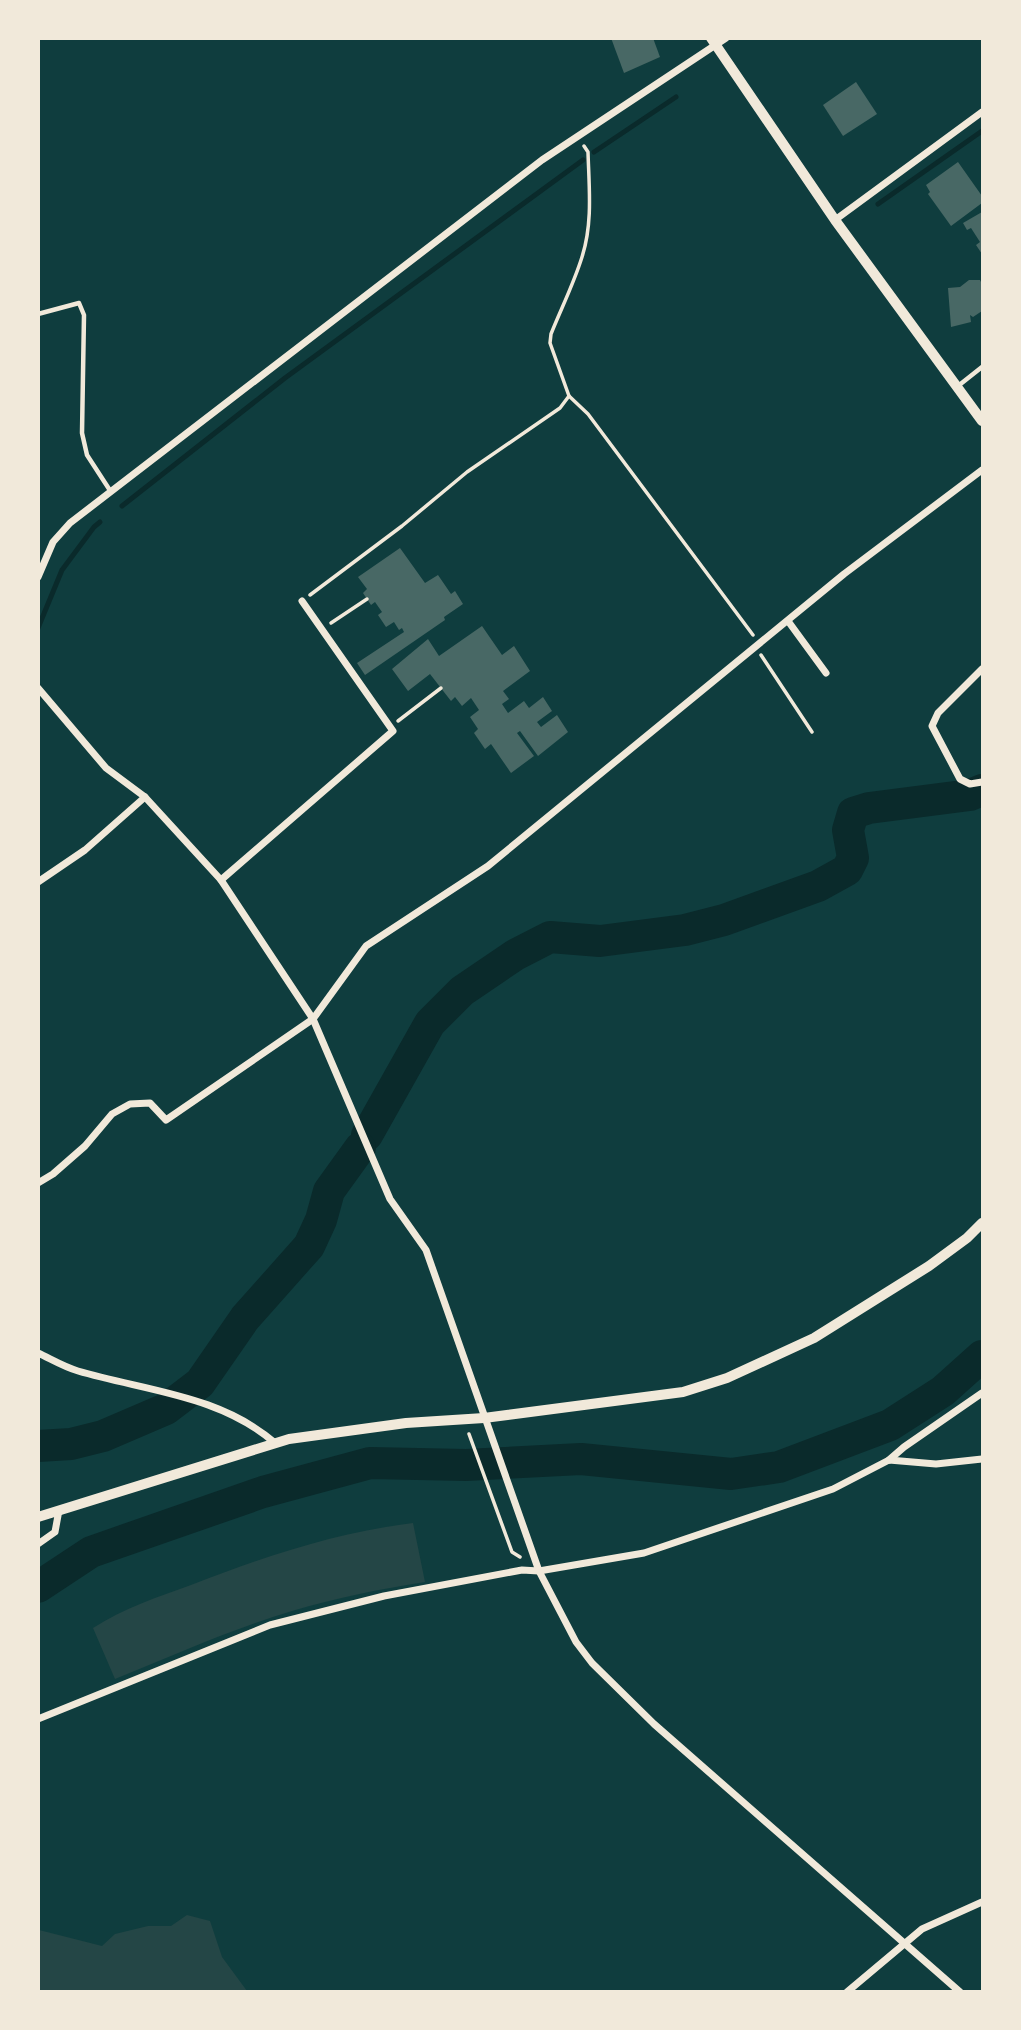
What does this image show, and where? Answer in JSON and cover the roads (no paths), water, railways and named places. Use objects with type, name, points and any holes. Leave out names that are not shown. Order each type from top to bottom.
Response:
[{"type":"main road","points":[[713,42],[835,220],[982,421]]},
{"type":"street","points":[[38,576],[53,542],[70,523],[542,160],[713,42],[726,38]]},
{"type":"street","points":[[835,220],[982,112]]},
{"type":"street","points":[[38,1183],[53,1174],[85,1146],[112,1114],[130,1104],[150,1103],[166,1120],[313,1019],[366,946],[488,866],[844,574],[982,470]]},
{"type":"street","points":[[221,880],[393,731],[302,601]]},
{"type":"street","points":[[788,621],[826,673]]},
{"type":"street","points":[[982,669],[938,713],[932,726],[960,779],[970,784],[982,782]]},
{"type":"street","points":[[38,688],[106,768],[145,797],[221,880],[313,1019],[390,1199],[426,1251],[539,1571],[576,1642],[592,1663],[654,1724],[960,1992]]},
{"type":"street","points":[[38,882],[85,850],[145,797]]},
{"type":"street","points":[[38,1517],[275,1443],[406,1423],[484,1419],[683,1392],[727,1378],[814,1339],[929,1266],[967,1238],[982,1223]]},
{"type":"street","points":[[38,1353],[75,1370],[200,1401],[226,1411],[260,1430],[275,1443]]},
{"type":"street","points":[[38,1719],[270,1625],[384,1596],[522,1570],[539,1571],[644,1553],[833,1489],[889,1460],[982,1393]]},
{"type":"street","points":[[889,1460],[936,1464],[982,1459]]},
{"type":"street","points":[[38,1544],[55,1532],[59,1510]]},
{"type":"street","points":[[847,1992],[922,1929],[982,1902]]},
{"type":"lane","points":[[38,314],[79,303],[83,315],[82,433],[87,455],[111,492]]},
{"type":"lane","points":[[957,387],[982,368]]},
{"type":"waterway","points":[[594,152],[676,97]]},
{"type":"waterway","points":[[878,204],[982,131]]},
{"type":"waterway","points":[[122,506],[285,378],[583,160]]},
{"type":"waterway","points":[[38,628],[62,570],[100,522]]},
{"type":"waterway","points":[[367,1135],[430,1023],[462,991],[515,955],[550,937],[600,941],[685,930],[724,920],[818,886],[847,870],[853,858],[848,830],[853,813],[869,808],[970,795],[982,790]]},
{"type":"waterway","points":[[38,1446],[71,1444],[103,1436],[166,1409],[200,1383],[245,1318],[309,1246],[321,1220],[329,1191],[360,1148]]},
{"type":"waterway","points":[[38,1587],[91,1552],[263,1492],[370,1463],[466,1465],[581,1459],[731,1474],[779,1467],[890,1425],[943,1391],[982,1356]]}]
